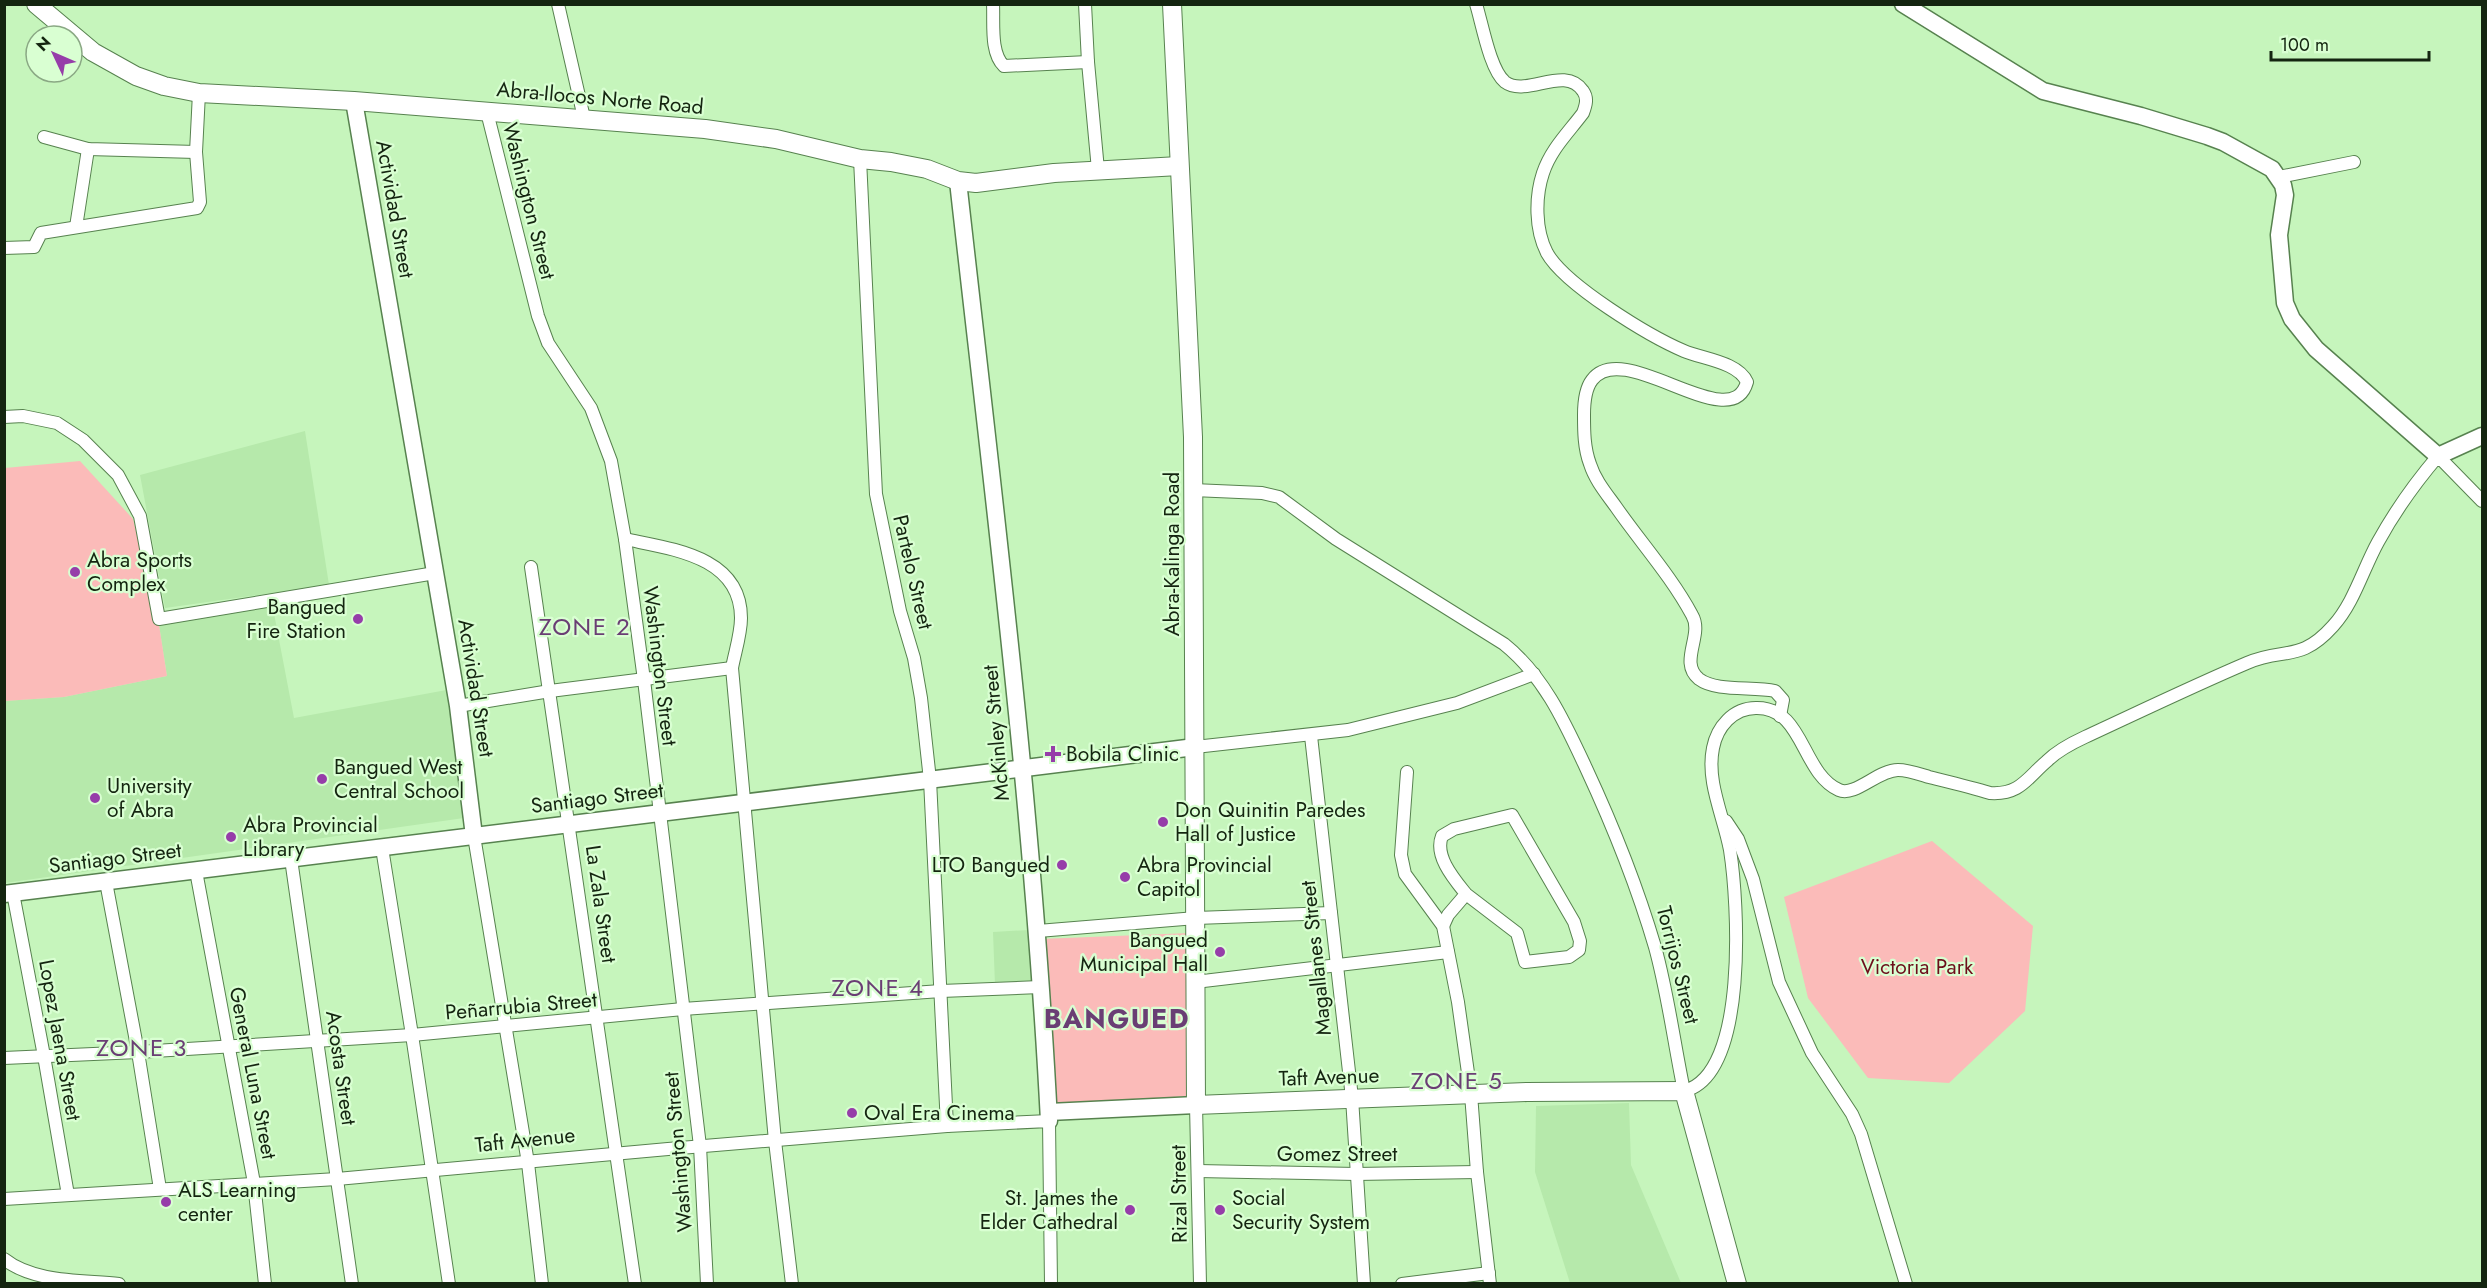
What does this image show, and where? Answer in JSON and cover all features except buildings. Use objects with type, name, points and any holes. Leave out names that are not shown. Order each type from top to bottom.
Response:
[{"type":"main road","name":"Abra-Ilocos Norte Road","points":[[36,4],[93,52],[127,71],[164,86],[199,93],[354,101],[705,129],[766,138],[860,159],[927,169],[958,181],[976,183],[1054,173],[1179,166]]},
{"type":"main road","name":"Abra-Kalinga Road","points":[[1172,4],[1193,437],[1196,1104]]},
{"type":"main road","name":"Taft Avenue","points":[[1196,1104],[1471,1094],[1684,1091]]},
{"type":"main road","name":"Torrijos Street","points":[[1684,1091],[1737,1284]]},
{"type":"street","points":[[558,4],[584,118]]},
{"type":"street","points":[[993,4],[996,48],[999,60],[1004,66],[1088,62]]},
{"type":"street","points":[[1085,4],[1098,170]]},
{"type":"street","points":[[1476,4],[1496,70],[1507,84],[1516,86],[1561,80],[1571,81],[1578,85],[1586,96],[1583,113],[1551,154],[1542,175],[1537,220],[1547,254],[1560,269],[1592,296],[1639,328],[1668,344],[1731,368],[1744,376],[1747,382],[1741,393],[1733,398],[1714,400],[1634,372],[1608,368],[1599,371],[1590,382],[1586,394],[1585,447],[1597,480],[1669,578],[1694,617],[1696,628],[1690,660],[1691,669],[1705,682],[1717,686],[1775,691],[1784,700],[1780,716]]},
{"type":"street","points":[[1902,4],[2043,91],[2141,116],[2207,136],[2265,164],[2278,177],[2285,195],[2279,235],[2285,303],[2292,319],[2316,349],[2438,456],[2482,501]]},
{"type":"street","points":[[4,248],[32,248],[40,233],[197,208],[200,202],[196,152],[199,93]]},
{"type":"street","name":"Actividad Street","points":[[354,101],[458,706],[474,836],[528,1163],[542,1284]]},
{"type":"street","name":"Washington Street","points":[[487,112],[538,316],[548,343],[591,408],[611,461],[625,539],[644,680],[658,813],[700,1146],[707,1284]]},
{"type":"street","points":[[44,137],[88,149],[196,152]]},
{"type":"street","points":[[76,227],[88,149]]},
{"type":"street","name":"Partelo Street","points":[[860,159],[876,494],[921,698],[930,780],[947,1126]]},
{"type":"street","points":[[2278,177],[2354,162]]},
{"type":"street","name":"McKinley Street","points":[[958,181],[1013,674],[1038,931],[1049,1116],[1052,1282]]},
{"type":"street","points":[[4,417],[22,416],[57,423],[83,440],[118,475],[140,516],[159,619],[435,573]]},
{"type":"street","points":[[1684,1091],[1695,1088],[1710,1071],[1725,1038],[1733,996],[1738,947],[1737,910],[1730,850],[1711,767],[1712,749],[1716,734],[1722,725],[1743,710],[1756,708],[1780,716],[1792,726],[1821,777],[1841,791],[1850,791],[1878,775],[1898,770],[1990,793],[2003,794],[2016,790],[2046,761],[2074,742],[2244,664],[2304,650],[2318,640],[2334,625],[2343,611],[2378,541],[2397,509],[2438,456],[2482,436]]},
{"type":"street","name":"Torrijos Street","points":[[1194,490],[1262,493],[1279,497],[1336,539],[1504,644],[1533,674],[1561,713],[1625,858],[1655,948],[1684,1091]]},
{"type":"street","points":[[625,539],[681,551],[716,566],[734,588],[741,619],[732,668],[775,1141],[792,1284]]},
{"type":"street","name":"La Zala Street","points":[[531,567],[635,1284]]},
{"type":"street","points":[[458,706],[550,691],[732,668]]},
{"type":"street","points":[[1195,747],[1311,736],[1348,730],[1457,703],[1533,674]]},
{"type":"street","name":"Magallanes Street","points":[[1311,736],[1352,1098],[1364,1284]]},
{"type":"street","name":"Santiago Street","points":[[9,894],[1195,747]]},
{"type":"street","points":[[1402,1284],[1490,1278],[1477,1172],[1471,1094],[1458,1002],[1443,926],[1409,881],[1402,863],[1401,835],[1407,772]]},
{"type":"street","points":[[1722,814],[1738,839],[1750,869],[1764,915],[1779,982],[1812,1053],[1852,1114],[1861,1134],[1906,1284]]},
{"type":"street","points":[[1512,815],[1574,922],[1580,940],[1579,950],[1569,957],[1525,963],[1522,959],[1518,934],[1466,894],[1451,875],[1441,853],[1439,845],[1442,836],[1454,829],[1512,815]]},
{"type":"street","points":[[382,848],[449,1284]]},
{"type":"street","name":"Acosta Street","points":[[291,859],[352,1284]]},
{"type":"street","name":"General Luna Street","points":[[196,871],[254,1183],[265,1284]]},
{"type":"street","points":[[106,882],[138,1052],[160,1189]]},
{"type":"street","name":"Lopez Jaena Street","points":[[9,894],[44,1056],[68,1195]]},
{"type":"street","points":[[1443,926],[1448,915],[1466,894]]},
{"type":"street","points":[[1038,931],[1196,918],[1331,913]]},
{"type":"street","points":[[1195,982],[1448,952]]},
{"type":"street","name":"Peñarrubia Street","points":[[4,1058],[412,1035],[683,1009],[941,991],[1040,987]]},
{"type":"street","name":"Taft Avenue","points":[[4,1199],[337,1179],[1196,1104]]},
{"type":"street","name":"Rizal Street","points":[[1196,1104],[1200,1284]]},
{"type":"street","name":"Gomez Street","points":[[1198,1171],[1356,1174],[1477,1172]]},
{"type":"street","points":[[4,1258],[30,1272],[118,1284]]},
{"type":"shaded area","points":[[305,431],[329,585],[165,608],[140,475]]},
{"type":"shaded area","points":[[272,603],[294,718],[452,689],[464,818],[5,883],[4,701],[64,697],[167,676],[159,625]]},
{"type":"shaded area","points":[[1029,930],[1032,983],[995,985],[993,932]]},
{"type":"shaded area","points":[[1629,1103],[1631,1165],[1681,1283],[1570,1283],[1535,1172],[1536,1106]]},
{"type":"green space","name":"Abra Sports Complex","points":[[80,461],[133,519],[159,625],[167,676],[64,697],[5,701],[5,468]]},
{"type":"green space","name":"Victoria Park","points":[[1932,841],[2033,926],[2025,1011],[1949,1083],[1868,1078],[1808,998],[1784,897]]},
{"type":"green space","points":[[1190,933],[1190,1096],[1054,1104],[1040,939]]},
{"type":"place","name":"Abra Sports Complex","points":[[75,572]]},
{"type":"place","name":"Bangued Fire Station","points":[[358,619]]},
{"type":"place","name":"Bobila Clinic","points":[[1053,754]]},
{"type":"place","name":"Bangued West Central School","points":[[322,779]]},
{"type":"place","name":"University of Abra","points":[[95,798]]},
{"type":"place","name":"Don Quinitin Paredes Hall of Justice","points":[[1163,822]]},
{"type":"place","name":"Abra Provincial Library","points":[[231,837]]},
{"type":"place","name":"LTO Bangued","points":[[1062,865]]},
{"type":"place","name":"Abra Provincial Capitol","points":[[1125,877]]},
{"type":"place","name":"Bangued Municipal Hall","points":[[1220,952]]},
{"type":"place","name":"Oval Era Cinema","points":[[852,1113]]},
{"type":"place","name":"ALS Learning center","points":[[166,1202]]},
{"type":"place","name":"St. James the Elder Cathedral","points":[[1130,1210]]},
{"type":"place","name":"Social Security System","points":[[1220,1210]]},
{"type":"district","name":"ZONE 2","points":[[585,626]]},
{"type":"district","name":"ZONE 4","points":[[878,987]]},
{"type":"district","name":"BANGUED","points":[[1117,1018]]},
{"type":"district","name":"ZONE 3","points":[[142,1047]]},
{"type":"district","name":"ZONE 5","points":[[1457,1080]]}]
